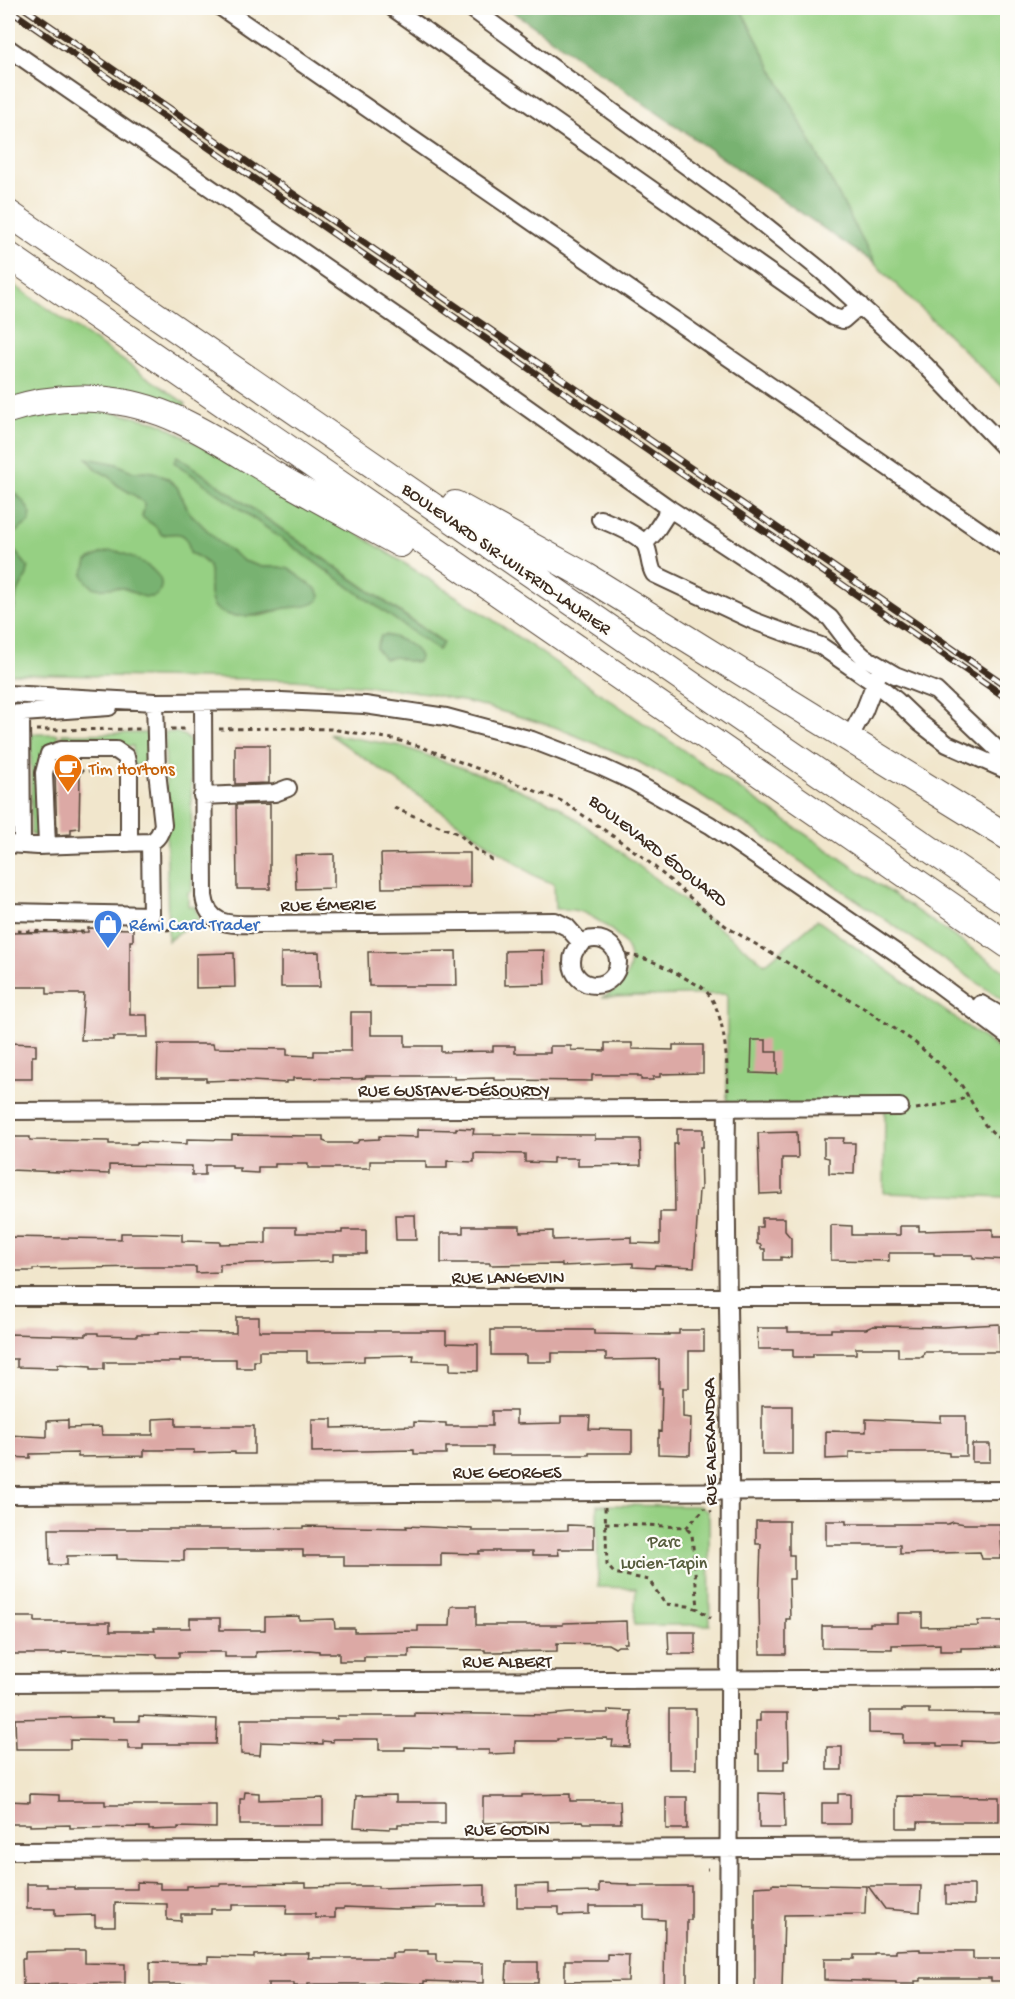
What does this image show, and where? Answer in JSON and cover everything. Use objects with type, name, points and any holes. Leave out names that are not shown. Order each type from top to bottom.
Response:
[{"type":"highway","name":"BOULEVARD SIR-WILFRID-LAURIER","points":[[8,213],[1008,903]]},
{"type":"highway","name":"BOULEVARD SIR-WILFRID-LAURIER","points":[[8,255],[1008,945]]},
{"type":"highway","points":[[8,410],[46,400],[93,398],[123,402],[168,415],[526,613]]},
{"type":"highway","points":[[328,435],[586,576],[1008,837]]},
{"type":"street","points":[[222,8],[1008,550]]},
{"type":"street","points":[[393,8],[833,317],[843,320],[860,305]]},
{"type":"street","points":[[471,8],[737,203],[823,272],[926,366],[1008,451]]},
{"type":"street","points":[[8,48],[487,379],[670,509],[796,592],[830,618],[897,700],[920,723],[947,744],[1002,768]]},
{"type":"street","points":[[645,543],[670,509]]},
{"type":"street","points":[[600,519],[645,543],[651,560],[651,571],[654,574],[754,621],[821,646],[878,675],[894,675],[936,691],[997,749],[1002,768]]},
{"type":"street","points":[[849,738],[864,711],[878,675]]},
{"type":"street","name":"BOULEVARD ÉDOUARD","points":[[8,694],[155,702],[314,702],[365,705],[446,717],[487,727],[573,755],[634,782],[710,825],[898,954],[1008,1036]]},
{"type":"street","points":[[14,714],[15,845],[150,842],[155,841],[158,837],[162,825],[157,771],[155,702]]},
{"type":"street","name":"BOULEVARD ÉDOUARD","points":[[14,714],[155,702]]},
{"type":"street","name":"RUE ÉMERIE","points":[[203,702],[204,901],[210,914],[222,922],[261,924],[555,921],[567,927],[582,944]]},
{"type":"street","points":[[47,845],[44,773],[49,754],[61,750],[116,750],[126,757],[129,771],[129,843]]},
{"type":"street","points":[[202,796],[275,793],[288,788]]},
{"type":"street","points":[[8,912],[151,915],[150,842]]},
{"type":"street","points":[[592,939],[610,945],[617,955],[618,966],[613,976],[603,983],[588,983],[579,977],[573,963],[575,952],[582,944],[592,939]]},
{"type":"street","name":"BOULEVARD ÉDOUARD","points":[[898,954],[1008,1020]]},
{"type":"street","name":"RUE GUSTAVE-DÉSOURDY","points":[[8,1111],[727,1100],[908,1108]]},
{"type":"street","name":"RUE ALEXANDRA","points":[[727,1100],[728,1992]]},
{"type":"street","name":"RUE LANGEVIN","points":[[8,1297],[1008,1297]]},
{"type":"street","name":"RUE GEORGES","points":[[8,1495],[1008,1490]]},
{"type":"street","name":"RUE ALBERT","points":[[8,1683],[1008,1678]]},
{"type":"street","name":"RUE GODIN","points":[[8,1851],[1008,1847]]},
{"type":"path","points":[[31,730],[146,729]]},
{"type":"path","name":"BOULEVARD ÉDOUARD","points":[[219,729],[331,729],[393,739],[419,746],[564,802],[643,857],[730,929],[902,1033],[942,1065],[969,1096],[986,1125],[1008,1147]]},
{"type":"path","points":[[80,771],[102,771]]},
{"type":"path","points":[[394,808],[459,834],[475,849],[495,862]]},
{"type":"path","points":[[166,930],[186,928],[201,921]]},
{"type":"path","points":[[617,955],[629,954],[649,959],[707,992],[720,1016],[727,1100]]},
{"type":"path","points":[[908,1108],[955,1102],[969,1096]]},
{"type":"path","points":[[605,1505],[607,1565],[610,1570],[614,1573],[649,1580],[665,1604],[688,1605],[711,1618]]},
{"type":"path","points":[[686,1528],[705,1508]]},
{"type":"path","points":[[605,1523],[684,1527],[693,1534],[698,1609]]},
{"type":"green space","points":[[508,8],[740,8],[875,264],[610,80]]},
{"type":"green space","points":[[740,8],[1007,8],[1007,392],[875,264]]},
{"type":"green space","points":[[8,281],[186,404],[180,413],[8,403]]},
{"type":"green space","points":[[98,409],[158,422],[341,523],[490,618],[1007,973],[1007,1003],[750,827],[696,793],[635,760],[555,727],[476,704],[427,693],[370,686],[294,680],[8,674],[8,615],[14,613],[16,596],[27,575],[28,567],[13,549],[11,535],[29,522],[8,490],[8,420],[22,416]],"holes":[[[177,456],[443,642],[438,650],[174,462]],[[88,459],[117,464],[133,472],[156,473],[168,479],[177,487],[189,512],[218,542],[244,561],[262,567],[279,567],[315,588],[268,614],[242,616],[224,612],[213,603],[210,596],[211,570],[208,564],[190,553],[186,537],[175,533],[162,535],[155,526],[142,517],[144,503],[117,485],[109,476],[97,470]],[[117,551],[152,569],[138,595],[128,589],[116,587]]]},
{"type":"green space","points":[[177,456],[443,643],[438,650],[174,462]]},
{"type":"green space","points":[[87,458],[117,464],[133,472],[156,473],[168,479],[177,487],[189,512],[219,542],[244,561],[262,567],[289,569],[315,588],[320,595],[319,600],[310,605],[251,616],[222,612],[215,607],[211,599],[209,567],[206,562],[190,553],[185,537],[174,533],[162,535],[155,526],[142,517],[144,503],[117,485],[109,476],[97,470]]},
{"type":"green space","points":[[8,489],[22,500],[31,514],[29,522],[12,535],[13,549],[28,567],[27,575],[16,596],[14,613],[8,615]]},
{"type":"green space","points":[[110,551],[123,553],[154,571],[161,582],[157,595],[147,597],[126,589],[99,588],[90,585],[83,575],[87,561]]},
{"type":"green space","points":[[386,635],[401,640],[415,649],[420,657],[418,662],[395,657],[384,659],[376,648],[381,636]]},
{"type":"green space","points":[[165,732],[181,734],[191,745],[192,891],[188,892],[188,906],[194,906],[199,918],[168,941]]},
{"type":"green space","points":[[147,733],[146,765],[133,765],[133,746],[62,747],[62,734]]},
{"type":"green space","points":[[31,734],[58,734],[58,747],[52,748],[40,834],[35,836],[31,833]]},
{"type":"green space","points":[[329,734],[401,746],[501,782],[558,806],[765,964],[817,920],[1007,1055],[1007,1197],[884,1193],[885,1108],[727,1108],[727,994],[602,997],[623,982],[630,967],[628,950],[615,934],[599,921],[582,912],[555,909],[554,884],[535,876]]},
{"type":"green space","name":"Parc Lucien-Tapin","points":[[597,1505],[699,1506],[707,1511],[709,1518],[710,1625],[634,1625],[636,1588],[598,1587]]},
{"type":"building","points":[[235,745],[269,745],[269,783],[235,784]]},
{"type":"building","points":[[56,769],[74,769],[74,776],[80,776],[79,828],[71,829],[71,834],[57,835]]},
{"type":"building","points":[[270,804],[270,889],[237,889],[236,805]]},
{"type":"building","points":[[470,853],[470,887],[382,888],[381,854]]},
{"type":"building","points":[[334,854],[334,888],[296,889],[295,855]]},
{"type":"building","points":[[88,928],[133,929],[133,941],[130,941],[130,1015],[147,1015],[148,1037],[81,1040],[84,994],[47,994],[47,987],[8,987],[8,933],[88,932]]},
{"type":"building","points":[[544,950],[545,984],[505,985],[505,951]]},
{"type":"building","points":[[456,951],[457,986],[369,986],[368,952]]},
{"type":"building","points":[[319,952],[320,987],[281,987],[281,953]]},
{"type":"building","points":[[234,953],[235,987],[196,988],[196,954]]},
{"type":"building","points":[[351,1012],[371,1012],[371,1035],[405,1035],[405,1046],[441,1046],[441,1052],[493,1051],[493,1046],[515,1046],[515,1053],[550,1053],[550,1046],[571,1046],[571,1050],[605,1051],[605,1043],[632,1043],[632,1049],[673,1050],[673,1045],[703,1045],[703,1073],[660,1074],[660,1077],[653,1077],[653,1080],[641,1080],[638,1075],[592,1075],[592,1081],[454,1079],[454,1076],[366,1076],[358,1079],[293,1078],[293,1081],[286,1081],[286,1083],[206,1081],[206,1078],[157,1078],[158,1044],[213,1044],[214,1048],[287,1049],[287,1055],[314,1056],[314,1051],[351,1051]]},
{"type":"building","points":[[752,1040],[766,1040],[766,1052],[777,1052],[777,1074],[751,1073]]},
{"type":"building","points":[[8,1043],[36,1044],[36,1056],[32,1056],[32,1079],[8,1079]]},
{"type":"building","points":[[456,1128],[474,1129],[473,1134],[595,1135],[595,1139],[640,1139],[641,1165],[578,1166],[578,1158],[553,1158],[553,1163],[525,1162],[525,1154],[474,1153],[474,1162],[447,1161],[447,1168],[426,1168],[426,1161],[370,1161],[370,1168],[308,1168],[308,1164],[275,1164],[275,1167],[258,1167],[258,1173],[240,1172],[240,1168],[232,1168],[232,1165],[205,1165],[205,1175],[192,1175],[192,1166],[109,1165],[109,1174],[10,1170],[9,1137],[30,1137],[30,1140],[109,1141],[109,1144],[137,1144],[137,1142],[187,1144],[187,1139],[232,1140],[232,1135],[323,1136],[323,1141],[328,1143],[357,1143],[359,1140],[379,1139],[379,1136],[418,1137],[418,1129],[456,1130]]},
{"type":"building","points":[[677,1129],[703,1129],[703,1147],[700,1147],[701,1190],[699,1190],[694,1267],[655,1265],[654,1268],[633,1267],[633,1263],[562,1266],[562,1264],[441,1263],[441,1233],[463,1233],[463,1226],[520,1226],[520,1232],[553,1231],[553,1240],[631,1237],[631,1243],[660,1244],[660,1212],[675,1212],[674,1144],[677,1144]]},
{"type":"building","points":[[797,1132],[798,1158],[782,1158],[782,1193],[760,1194],[758,1133]]},
{"type":"building","points":[[824,1138],[844,1138],[843,1143],[855,1143],[854,1174],[829,1173],[829,1158],[824,1157]]},
{"type":"building","points":[[395,1215],[415,1215],[416,1240],[396,1240]]},
{"type":"building","points":[[762,1218],[785,1218],[785,1231],[791,1238],[791,1258],[765,1260],[765,1249],[761,1249],[761,1245],[757,1244],[757,1227],[762,1227]]},
{"type":"building","points":[[831,1225],[852,1226],[852,1235],[900,1235],[900,1226],[919,1226],[919,1231],[993,1229],[993,1237],[1007,1237],[1007,1260],[973,1258],[973,1255],[889,1253],[889,1261],[831,1260]]},
{"type":"building","points":[[266,1227],[296,1227],[296,1233],[342,1233],[342,1230],[366,1230],[366,1254],[333,1254],[333,1261],[220,1264],[220,1272],[196,1273],[196,1267],[8,1271],[8,1237],[121,1239],[121,1233],[144,1233],[182,1234],[182,1241],[220,1242],[220,1244],[266,1243]]},
{"type":"building","points":[[236,1317],[259,1317],[259,1331],[446,1331],[446,1343],[478,1344],[478,1371],[450,1370],[450,1362],[413,1361],[414,1355],[364,1356],[364,1361],[307,1362],[307,1351],[259,1351],[259,1361],[254,1361],[254,1368],[236,1368],[236,1359],[104,1362],[104,1369],[91,1369],[91,1366],[58,1364],[58,1368],[17,1367],[17,1359],[8,1359],[8,1334],[86,1336],[86,1333],[98,1333],[98,1335],[137,1336],[137,1334],[158,1334],[158,1332],[236,1333]]},
{"type":"building","points":[[999,1324],[1000,1352],[924,1352],[923,1357],[898,1357],[898,1348],[856,1348],[856,1354],[813,1354],[813,1357],[793,1357],[793,1349],[758,1349],[757,1328],[788,1328],[788,1332],[831,1332],[831,1329],[866,1329],[873,1326],[943,1327]]},
{"type":"building","points":[[491,1330],[594,1330],[594,1334],[669,1335],[679,1334],[679,1330],[704,1330],[704,1351],[689,1351],[689,1388],[683,1388],[683,1417],[691,1418],[690,1455],[658,1454],[662,1388],[659,1388],[659,1359],[606,1360],[606,1353],[552,1353],[552,1362],[526,1362],[526,1355],[491,1355]]},
{"type":"building","points":[[762,1406],[792,1406],[792,1454],[762,1454]]},
{"type":"building","points":[[492,1411],[516,1411],[516,1424],[561,1423],[561,1416],[590,1416],[589,1429],[632,1430],[632,1453],[492,1455],[492,1447],[446,1447],[446,1454],[414,1454],[414,1450],[312,1452],[312,1419],[332,1419],[332,1428],[414,1426],[414,1422],[446,1423],[446,1426],[492,1426]]},
{"type":"building","points":[[941,1416],[966,1416],[966,1456],[949,1456],[949,1453],[941,1452],[849,1452],[849,1458],[826,1459],[826,1431],[866,1432],[866,1419],[941,1422]]},
{"type":"building","points":[[176,1418],[176,1426],[254,1426],[254,1454],[194,1453],[194,1450],[144,1450],[144,1456],[78,1457],[78,1453],[30,1454],[30,1458],[8,1457],[8,1435],[47,1437],[47,1421],[68,1420],[68,1428],[101,1427],[102,1435],[153,1435],[153,1419]]},
{"type":"building","points":[[972,1444],[990,1444],[990,1462],[972,1462]]},
{"type":"building","points":[[756,1521],[789,1521],[789,1555],[794,1555],[794,1579],[789,1579],[790,1619],[786,1619],[786,1654],[760,1654],[761,1544],[756,1544]]},
{"type":"building","points":[[826,1521],[846,1521],[846,1524],[948,1524],[953,1522],[1000,1524],[1002,1556],[1000,1559],[982,1559],[980,1552],[900,1554],[900,1545],[826,1545]]},
{"type":"building","points":[[568,1525],[594,1526],[594,1549],[558,1549],[559,1555],[533,1555],[533,1551],[479,1551],[479,1554],[441,1553],[441,1566],[344,1566],[344,1556],[303,1556],[303,1550],[184,1550],[184,1561],[117,1559],[117,1555],[67,1556],[67,1565],[50,1565],[49,1529],[223,1529],[303,1528],[303,1526],[407,1528],[406,1526],[472,1529],[472,1531],[533,1531],[568,1530]]},
{"type":"building","points":[[476,1606],[476,1625],[563,1625],[563,1623],[626,1621],[627,1643],[624,1643],[625,1646],[615,1648],[608,1644],[557,1643],[557,1651],[485,1652],[485,1650],[409,1649],[409,1657],[364,1657],[364,1661],[339,1661],[339,1653],[319,1653],[319,1651],[309,1650],[256,1652],[256,1657],[225,1657],[225,1652],[179,1652],[179,1657],[157,1657],[157,1654],[62,1652],[62,1654],[9,1654],[9,1617],[35,1617],[35,1622],[110,1622],[110,1631],[155,1631],[154,1628],[190,1628],[190,1618],[220,1618],[220,1630],[265,1630],[265,1617],[299,1616],[299,1620],[334,1619],[335,1628],[354,1628],[354,1632],[418,1631],[418,1626],[450,1626],[451,1607]]},
{"type":"building","points":[[898,1613],[922,1613],[922,1627],[978,1626],[978,1621],[1003,1621],[1004,1647],[961,1648],[961,1651],[940,1651],[940,1644],[892,1645],[892,1649],[822,1648],[822,1626],[870,1626],[870,1623],[898,1623]]},
{"type":"building","points":[[668,1632],[695,1632],[695,1654],[669,1654]]},
{"type":"building","points":[[669,1709],[696,1709],[696,1769],[669,1769]]},
{"type":"building","points":[[902,1709],[929,1709],[929,1713],[1008,1714],[1008,1740],[962,1741],[962,1746],[937,1746],[937,1743],[903,1743],[903,1734],[869,1733],[869,1711],[902,1711]]},
{"type":"building","points":[[608,1710],[631,1711],[630,1747],[612,1746],[613,1740],[607,1740],[607,1738],[515,1741],[515,1753],[489,1754],[489,1750],[455,1750],[455,1748],[405,1747],[405,1750],[379,1750],[379,1739],[333,1739],[333,1742],[323,1741],[323,1744],[261,1742],[260,1755],[241,1754],[241,1719],[337,1719],[337,1716],[415,1716],[415,1713],[547,1715],[608,1713]]},
{"type":"building","points":[[760,1713],[788,1713],[789,1761],[784,1761],[784,1770],[759,1770],[759,1754],[756,1754],[756,1721],[760,1721]]},
{"type":"building","points":[[139,1716],[217,1719],[216,1744],[143,1744],[143,1749],[128,1749],[128,1741],[70,1740],[70,1749],[16,1749],[15,1719],[96,1717],[113,1718],[113,1721],[139,1721]]},
{"type":"building","points":[[827,1747],[842,1747],[842,1770],[827,1770]]},
{"type":"building","points":[[245,1792],[259,1793],[259,1800],[323,1798],[323,1825],[240,1825],[240,1799],[244,1799]]},
{"type":"building","points":[[759,1793],[784,1794],[785,1828],[759,1828]]},
{"type":"building","points":[[30,1794],[59,1795],[59,1801],[105,1801],[105,1805],[216,1805],[216,1828],[178,1827],[178,1829],[149,1830],[149,1827],[70,1828],[70,1825],[8,1824],[8,1801],[30,1802]]},
{"type":"building","points":[[570,1794],[570,1801],[620,1801],[621,1823],[584,1823],[583,1821],[483,1823],[483,1797]]},
{"type":"building","points":[[838,1794],[850,1794],[850,1824],[822,1824],[822,1803],[838,1803]]},
{"type":"building","points":[[396,1795],[396,1802],[445,1802],[445,1824],[398,1824],[398,1827],[390,1827],[390,1829],[354,1827],[356,1796]]},
{"type":"building","points":[[897,1796],[999,1797],[999,1822],[918,1822],[918,1828],[897,1828]]},
{"type":"building","points":[[666,1797],[687,1797],[687,1829],[666,1829]]},
{"type":"building","points":[[137,1882],[160,1883],[160,1889],[186,1889],[186,1886],[220,1884],[306,1883],[306,1887],[378,1886],[378,1888],[485,1885],[485,1906],[395,1909],[344,1907],[344,1909],[335,1909],[335,1918],[315,1918],[315,1914],[286,1914],[287,1905],[232,1905],[232,1909],[211,1909],[211,1914],[181,1914],[181,1921],[167,1920],[167,1904],[115,1903],[115,1926],[95,1926],[95,1915],[55,1916],[55,1909],[27,1909],[27,1884],[47,1884],[47,1887],[74,1887],[74,1889],[137,1889]]},
{"type":"building","points":[[599,1883],[628,1884],[629,1886],[691,1886],[691,1920],[687,1920],[687,1986],[664,1986],[665,1920],[644,1919],[644,1906],[589,1906],[589,1914],[559,1915],[559,1907],[517,1907],[517,1885],[549,1884],[549,1893],[599,1892]]},
{"type":"building","points":[[772,1884],[866,1886],[865,1914],[784,1915],[782,1989],[755,1988],[755,1887],[772,1886]]},
{"type":"building","points":[[946,1885],[974,1885],[974,1905],[946,1904]]},
{"type":"building","points":[[868,1886],[921,1886],[920,1912],[885,1909]]},
{"type":"building","points":[[920,1949],[920,1951],[973,1951],[973,1959],[1008,1959],[1008,1981],[991,1981],[991,1978],[921,1978],[921,1981],[915,1981],[915,1984],[896,1984],[896,1982],[824,1980],[824,1959],[854,1959],[854,1955],[896,1953],[896,1950]]},
{"type":"building","points":[[85,1950],[85,1963],[125,1964],[125,1983],[23,1985],[22,1959],[25,1959],[25,1952]]},
{"type":"building","points":[[428,1951],[428,1954],[437,1954],[437,1962],[483,1963],[483,1983],[424,1981],[424,1984],[379,1982],[379,1984],[294,1986],[294,1983],[268,1983],[268,1988],[207,1986],[207,1984],[150,1984],[150,1962],[208,1963],[208,1957],[254,1958],[254,1955],[284,1953],[309,1953],[308,1958],[392,1958],[392,1953]]},
{"type":"building","points":[[607,1954],[629,1955],[628,1981],[565,1982],[565,1960],[607,1960]]},
{"type":"building","points":[[507,1962],[538,1962],[538,1983],[506,1983]]},
{"type":"railway","points":[[24,8],[1008,687]]},
{"type":"railway","points":[[8,9],[1008,699]]},
{"type":"place","name":"Tim Hortons","points":[[68,794]]},
{"type":"place","name":"Rémi Card Trader","points":[[108,950]]}]
